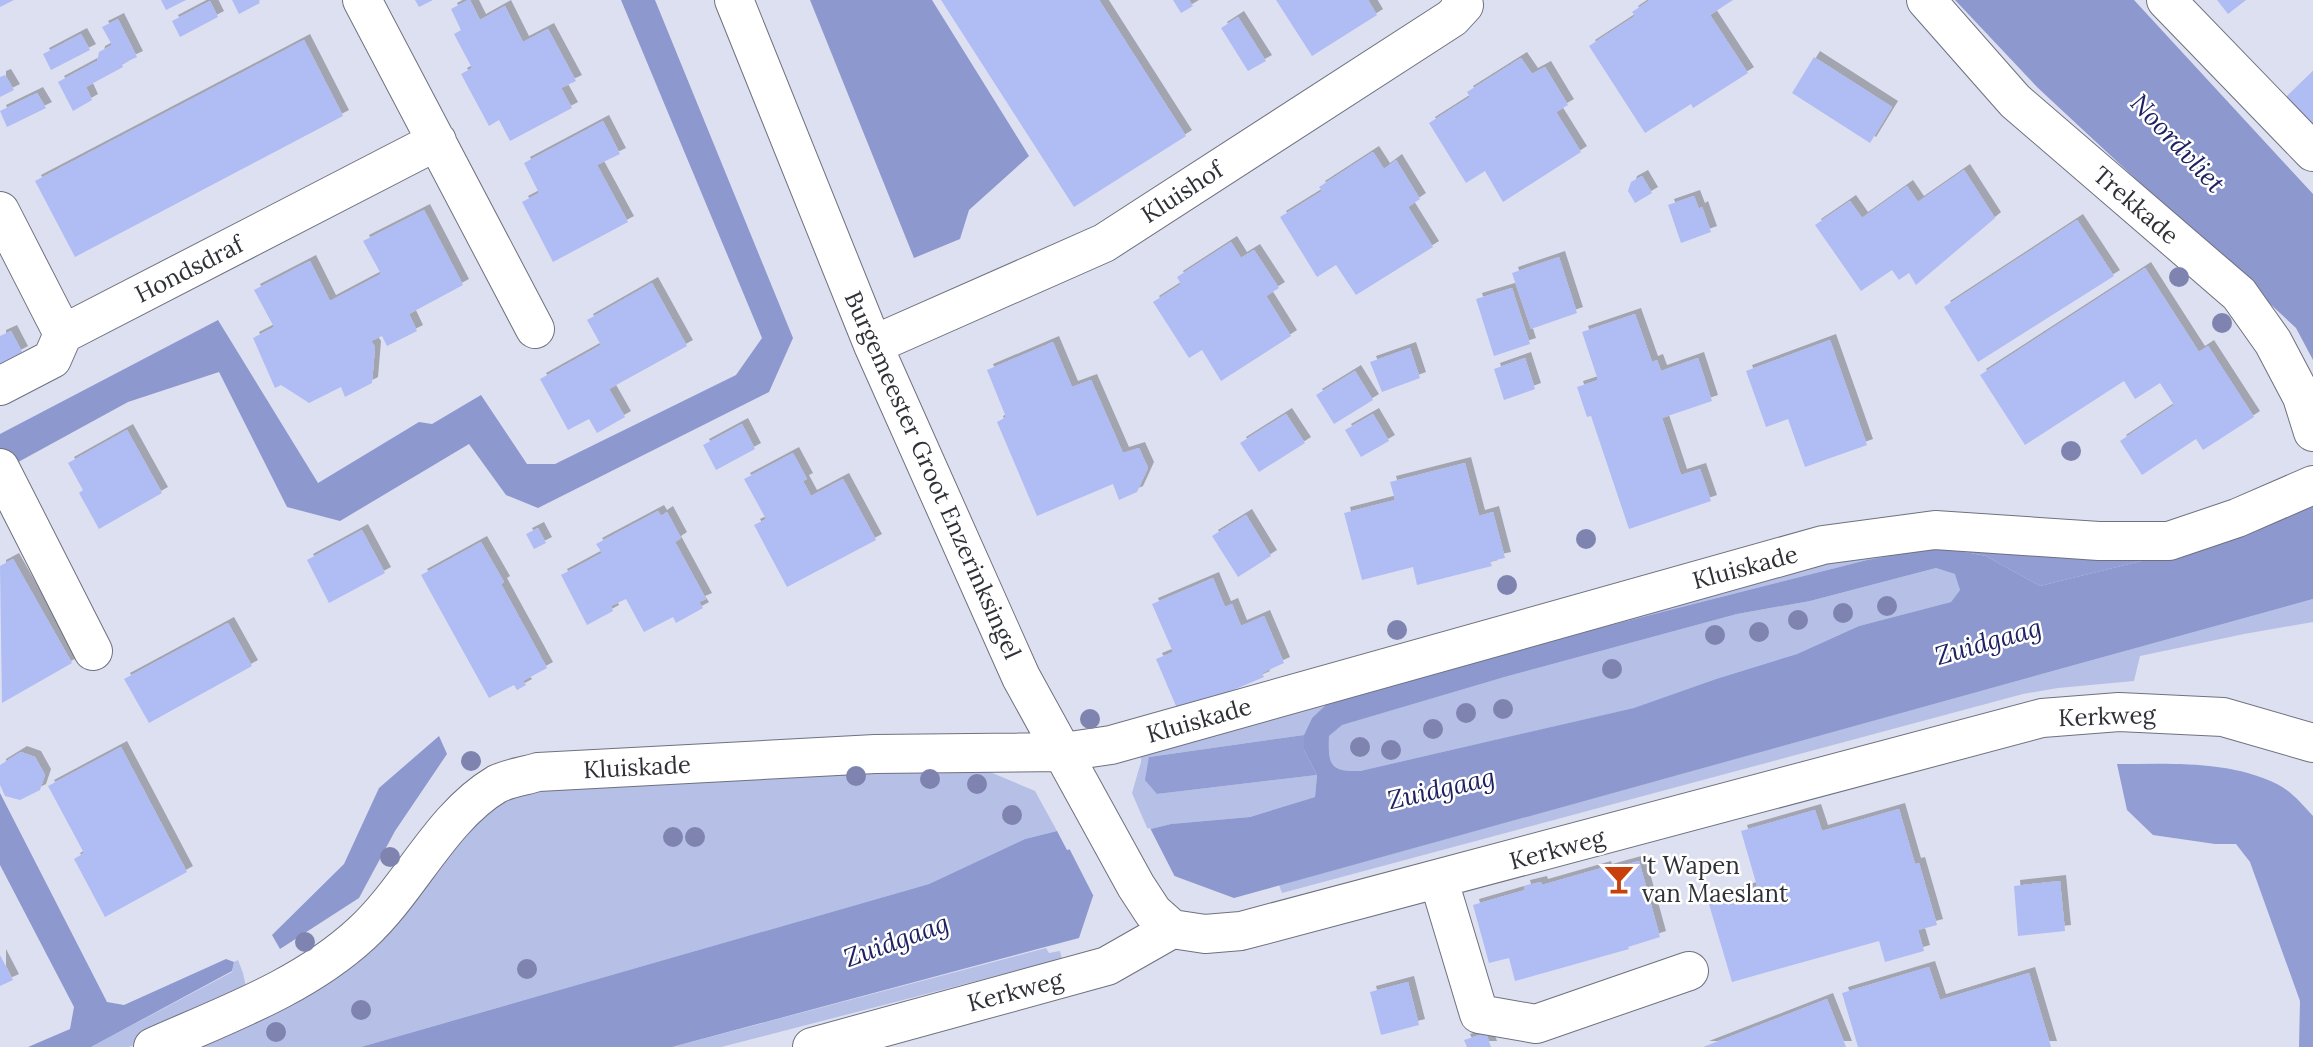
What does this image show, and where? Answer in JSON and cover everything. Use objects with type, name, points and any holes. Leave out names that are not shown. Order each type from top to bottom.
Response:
[{"type":"street","points":[[362,0],[535,329]]},
{"type":"street","name":"Burgemeester Groot Enzerinksingel","points":[[734,0],[873,345],[1021,677],[1136,886],[1153,912],[1172,929]]},
{"type":"street","name":"Kluishof","points":[[873,345],[1104,243],[1452,18],[1464,5],[1461,0]]},
{"type":"street","name":"Trekkade","points":[[1926,0],[2015,101],[2239,294],[2273,342],[2302,397],[2313,432]]},
{"type":"street","points":[[2166,0],[2313,152]]},
{"type":"street","name":"Hondsdraf","points":[[63,334],[437,141]]},
{"type":"street","points":[[0,211],[63,334],[52,359],[0,386]]},
{"type":"street","points":[[1,470],[93,651]]},
{"type":"street","name":"Kluiskade","points":[[153,1047],[272,993],[324,964],[363,933],[404,886],[448,828],[471,805],[499,783],[538,772],[875,754],[1063,752],[1111,744],[1823,545],[1935,530],[2099,541],[2169,541],[2236,518],[2313,485]]},
{"type":"street","name":"Kerkweg","points":[[828,1045],[1107,966],[1172,929],[1205,934],[1241,932],[2042,719],[2119,712],[2222,717],[2313,743]]},
{"type":"street","points":[[1439,881],[1479,1014],[1536,1024],[1689,971]]},
{"type":"shaded area","points":[[2206,545],[2040,586],[1986,556],[1960,551]]},
{"type":"shaded area","points":[[1901,547],[1960,551],[1867,560],[1599,628],[1328,704],[1312,718],[1304,735],[1149,757],[1157,794],[1317,775],[1315,797],[1250,817],[1171,824],[1148,830],[1132,793],[1141,762],[1141,749],[1720,588]]},
{"type":"shaded area","points":[[1936,568],[1956,574],[1960,590],[1951,602],[1859,626],[1797,654],[1635,708],[1360,771],[1342,770],[1330,760],[1329,736],[1341,725],[1508,676],[1737,614],[1810,601]]},
{"type":"shaded area","points":[[2313,599],[2313,622],[2140,656],[2134,681],[2023,694],[1282,893],[1279,885]]},
{"type":"shaded area","points":[[1304,735],[1304,750],[1317,775],[1157,794],[1145,780],[1149,757]]},
{"type":"shaded area","points":[[2117,764],[2199,765],[2258,776],[2282,787],[2313,816],[2313,1047],[2299,1047],[2300,1001],[2250,862],[2236,844],[2215,844],[2153,835],[2127,810]]},
{"type":"shaded area","points":[[915,768],[985,770],[1035,791],[1057,831],[1025,839],[929,884],[361,1047],[187,1047],[277,1009],[329,983],[364,954],[449,846],[501,801],[528,791]]},
{"type":"shaded area","points":[[1046,948],[1049,953],[1060,951],[1062,959],[721,1047],[672,1047]]},
{"type":"shaded area","points":[[238,960],[246,987],[156,1039],[128,1047],[91,1047],[232,972],[234,962]]},
{"type":"water","points":[[621,0],[655,0],[793,338],[769,392],[538,508],[506,495],[469,444],[340,521],[287,507],[219,372],[128,402],[0,472],[0,434],[218,320],[318,483],[419,422],[432,424],[481,395],[527,464],[555,464],[736,375],[762,338]]},
{"type":"water","points":[[810,0],[932,0],[1029,156],[969,210],[960,239],[914,258]]},
{"type":"water","name":"Noordvliet","points":[[1955,0],[2134,0],[2313,194],[2313,360],[2296,328],[2038,88]]},
{"type":"water","name":"Zuidgaag","points":[[2313,495],[2313,599],[1234,898],[1169,874],[1093,896],[1079,938],[672,1047],[361,1047],[929,884],[1025,839],[1057,831],[1067,850],[1171,824],[1250,817],[1315,797],[1317,775],[1304,750],[1304,735],[1312,718],[1327,704],[1599,628],[1867,560],[1930,549],[1986,556],[2040,586],[2206,545]],"holes":[[[1936,568],[1955,574],[1960,590],[1951,602],[1859,626],[1797,654],[1634,708],[1360,771],[1342,770],[1330,760],[1329,736],[1342,725],[1508,676],[1737,614],[1810,601]]]},
{"type":"water","points":[[439,736],[447,754],[395,831],[359,898],[280,949],[272,935],[344,864],[379,788]]},
{"type":"water","points":[[0,793],[107,1002],[124,1005],[226,959],[234,962],[232,971],[91,1047],[28,1047],[70,1029],[74,1007],[0,865]]},
{"type":"pier","points":[[1150,828],[1176,879],[1169,877],[1094,897],[1069,848]]},
{"type":"building","points":[[0,0],[14,0],[0,7]]},
{"type":"building","points":[[161,0],[186,0],[166,10]]},
{"type":"building","points":[[232,0],[258,0],[260,3],[239,14]]},
{"type":"building","points":[[415,0],[433,0],[419,7]]},
{"type":"building","points":[[468,0],[480,20],[505,6],[523,42],[548,29],[576,81],[561,88],[572,108],[510,141],[499,120],[489,126],[461,74],[472,68],[454,34],[461,30],[451,9]]},
{"type":"building","points":[[941,0],[1099,0],[1186,136],[1074,207]]},
{"type":"building","points":[[1173,0],[1189,0],[1193,6],[1181,13]]},
{"type":"building","points":[[1276,0],[1368,0],[1377,15],[1312,56]]},
{"type":"building","points":[[1650,0],[1733,0],[1710,15],[1748,73],[1693,108],[1691,104],[1645,133],[1589,46],[1635,16],[1632,12]]},
{"type":"building","points":[[2217,0],[2246,0],[2228,14]]},
{"type":"building","points":[[210,1],[218,17],[180,37],[172,21]]},
{"type":"building","points":[[1238,17],[1266,61],[1248,71],[1221,28]]},
{"type":"building","points":[[118,19],[137,57],[86,87],[92,100],[73,111],[58,82],[97,61],[99,52],[112,45],[102,27]]},
{"type":"building","points":[[81,34],[90,50],[51,70],[43,54]]},
{"type":"building","points":[[304,40],[343,116],[75,257],[35,181]]},
{"type":"building","points":[[1814,57],[1892,107],[1870,143],[1792,93]]},
{"type":"building","points":[[1521,58],[1532,74],[1545,67],[1568,105],[1556,112],[1581,152],[1503,202],[1485,171],[1466,183],[1429,123],[1470,97],[1467,92]]},
{"type":"building","points":[[2313,71],[2313,136],[2281,102]]},
{"type":"building","points":[[5,75],[14,90],[0,97],[0,77]]},
{"type":"building","points":[[37,93],[46,108],[7,127],[0,111]]},
{"type":"building","points":[[603,121],[620,154],[597,165],[628,222],[553,262],[522,202],[539,193],[524,163]]},
{"type":"building","points":[[1373,152],[1384,169],[1396,160],[1420,199],[1408,207],[1433,247],[1356,295],[1336,265],[1317,277],[1280,217],[1322,191],[1319,187]]},
{"type":"building","points":[[1964,170],[1995,218],[1916,285],[1909,273],[1899,280],[1892,270],[1861,291],[1815,225],[1850,201],[1862,218],[1907,186],[1918,202]]},
{"type":"building","points":[[1642,176],[1652,193],[1635,203],[1628,191],[1631,182]]},
{"type":"building","points":[[1694,196],[1699,209],[1702,207],[1711,232],[1681,243],[1668,205]]},
{"type":"building","points":[[424,210],[463,285],[409,314],[417,331],[387,346],[382,336],[371,341],[375,347],[372,383],[345,397],[341,387],[309,403],[281,385],[275,388],[253,338],[274,327],[254,290],[310,261],[330,301],[381,274],[363,241]]},
{"type":"building","points":[[2077,220],[2114,276],[1978,362],[1944,307]]},
{"type":"building","points":[[1231,242],[1241,258],[1254,250],[1279,288],[1266,296],[1291,336],[1221,381],[1202,350],[1189,358],[1153,302],[1181,284],[1177,277]]},
{"type":"building","points":[[1559,257],[1577,313],[1531,329],[1512,273]]},
{"type":"building","points":[[2145,268],[2199,352],[2208,346],[2254,417],[2203,450],[2196,439],[2142,475],[2120,441],[2174,405],[2160,383],[2135,399],[2124,381],[2025,445],[1980,375]]},
{"type":"building","points":[[652,283],[687,346],[609,389],[625,417],[597,433],[589,419],[568,430],[540,379],[601,345],[587,320]]},
{"type":"building","points":[[1512,288],[1530,344],[1494,356],[1476,299]]},
{"type":"building","points":[[1635,314],[1652,362],[1657,360],[1661,371],[1698,358],[1712,401],[1662,418],[1681,475],[1700,469],[1711,501],[1629,529],[1591,416],[1587,417],[1577,387],[1598,380],[1582,332]]},
{"type":"building","points":[[11,331],[22,352],[0,364],[0,336]]},
{"type":"building","points":[[1830,340],[1867,445],[1805,467],[1788,419],[1766,427],[1746,371]]},
{"type":"building","points":[[1053,342],[1072,387],[1091,380],[1123,453],[1139,448],[1148,468],[1137,492],[1119,500],[1113,484],[1037,516],[997,422],[1006,417],[987,370]]},
{"type":"building","points":[[1410,348],[1420,378],[1382,392],[1370,362]]},
{"type":"building","points":[[1525,358],[1535,389],[1504,400],[1494,369]]},
{"type":"building","points":[[1355,371],[1373,400],[1334,424],[1316,395]]},
{"type":"building","points":[[1286,414],[1305,443],[1259,472],[1240,443]]},
{"type":"building","points":[[1373,414],[1389,441],[1361,457],[1345,430]]},
{"type":"building","points":[[742,424],[755,449],[716,470],[703,445]]},
{"type":"building","points":[[127,430],[162,493],[99,529],[79,493],[83,490],[68,463]]},
{"type":"building","points":[[793,453],[807,479],[803,481],[811,496],[843,479],[876,540],[787,587],[754,525],[766,519],[744,479]]},
{"type":"building","points":[[1465,463],[1479,516],[1493,512],[1505,558],[1490,561],[1492,566],[1417,585],[1413,567],[1362,580],[1344,513],[1395,500],[1390,482]]},
{"type":"building","points":[[658,511],[661,516],[667,512],[681,538],[675,542],[706,599],[699,602],[703,608],[676,623],[673,617],[644,632],[626,599],[611,606],[613,611],[587,625],[561,575],[602,553],[596,544]]},
{"type":"building","points":[[1246,515],[1271,556],[1238,577],[1212,536]]},
{"type":"building","points":[[538,528],[546,543],[534,549],[526,534]]},
{"type":"building","points":[[362,530],[385,573],[329,603],[307,560]]},
{"type":"building","points":[[481,542],[547,668],[523,681],[526,685],[517,690],[514,685],[489,698],[421,575]]},
{"type":"building","points":[[13,559],[72,663],[2,703],[0,566]]},
{"type":"building","points":[[1213,578],[1225,607],[1232,604],[1241,626],[1264,616],[1284,663],[1262,673],[1264,677],[1179,713],[1156,659],[1173,652],[1152,604]]},
{"type":"building","points":[[228,623],[252,666],[149,723],[124,679]]},
{"type":"building","points":[[121,747],[187,872],[105,917],[74,859],[84,853],[48,786]]},
{"type":"building","points":[[21,752],[35,757],[45,775],[40,790],[20,800],[5,796],[0,785],[0,765]]},
{"type":"building","points":[[1899,809],[1915,864],[1919,863],[1937,925],[1918,930],[1924,951],[1885,962],[1879,941],[1732,982],[1708,901],[1757,886],[1741,831],[1815,810],[1822,831]]},
{"type":"building","points":[[1639,861],[1660,937],[1628,947],[1629,949],[1515,981],[1509,958],[1489,963],[1473,905],[1525,890],[1524,886],[1541,882],[1542,885],[1605,867],[1606,870]]},
{"type":"building","points":[[2060,881],[2065,931],[2018,936],[2014,886]]},
{"type":"building","points":[[0,955],[13,980],[0,986]]},
{"type":"building","points":[[1929,967],[1940,1000],[2029,973],[2051,1047],[1858,1047],[1842,993]]},
{"type":"building","points":[[1408,982],[1419,1025],[1381,1035],[1370,992]]},
{"type":"building","points":[[1827,999],[1846,1047],[1703,1047]]},
{"type":"building","points":[[1486,1033],[1491,1047],[1467,1047],[1464,1040]]},
{"type":"place","name":"'t Wapen van Maeslant","points":[[1619,879]]}]
